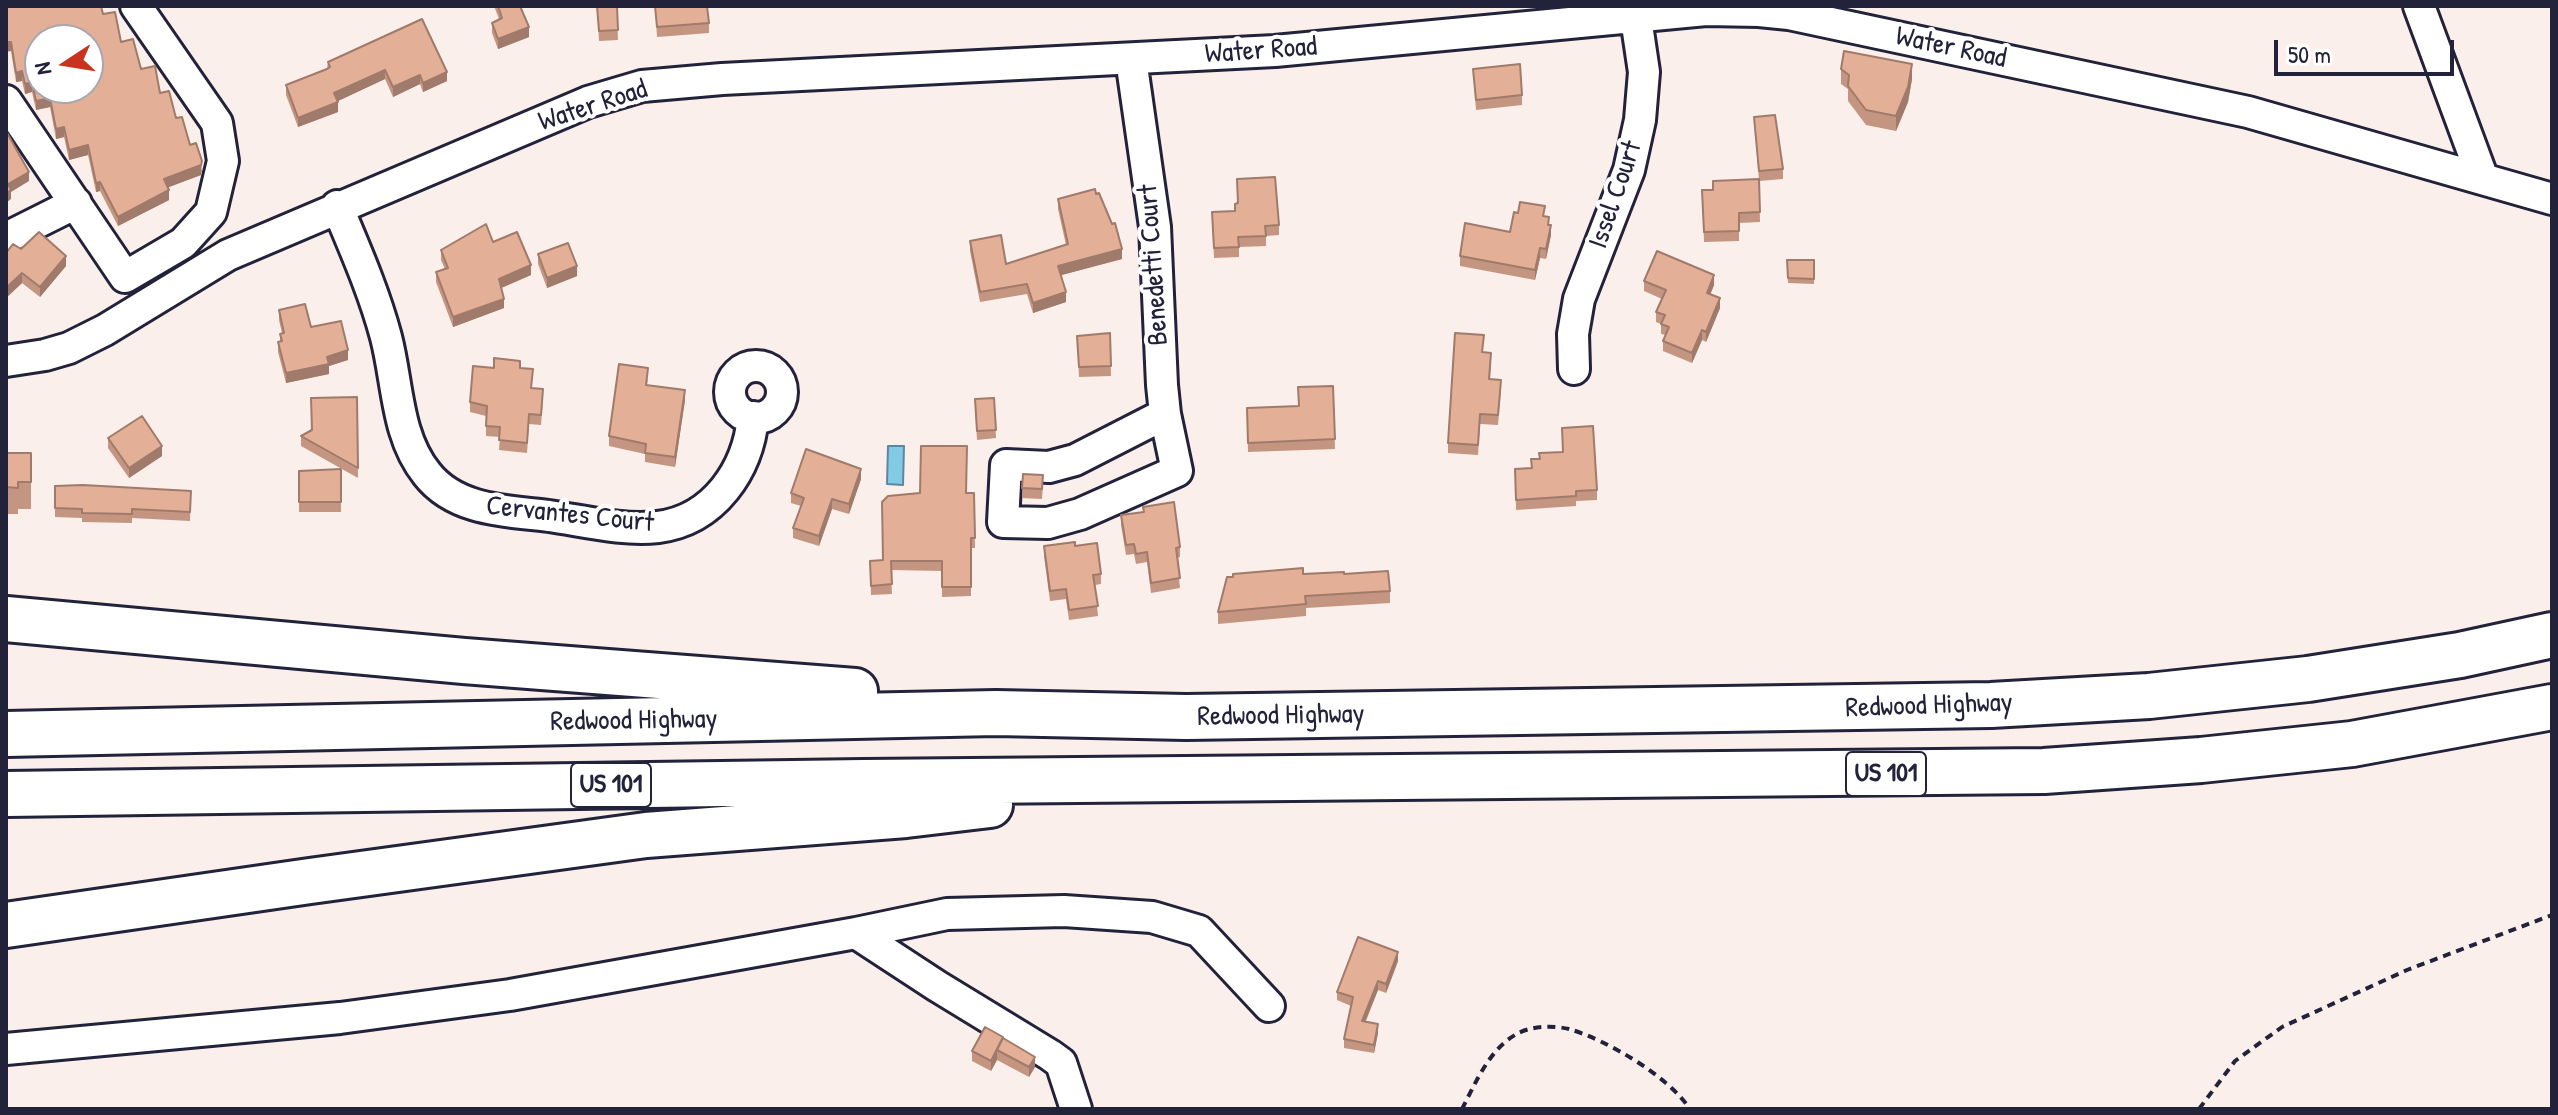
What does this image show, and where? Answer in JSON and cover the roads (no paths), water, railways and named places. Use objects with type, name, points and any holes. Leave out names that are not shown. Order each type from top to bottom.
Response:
[{"type":"highway","points":[[6,619],[464,661],[877,693],[996,713]]},
{"type":"highway","name":"Redwood Highway","points":[[6,734],[996,713],[1186,717],[1991,705],[2149,696],[2308,679],[2460,655],[2552,635]]},
{"type":"highway","name":"US 101","points":[[6,794],[2044,771],[2201,760],[2352,744],[2552,707]]},
{"type":"highway","points":[[6,925],[646,835],[906,815],[1215,779]]},
{"type":"street","points":[[6,101],[125,277],[183,243],[211,212],[223,161],[217,123],[136,6]]},
{"type":"street","points":[[2419,6],[2483,179]]},
{"type":"street","name":"Water Road","points":[[6,361],[69,348],[105,330],[180,281],[228,255],[337,206],[588,102],[642,86],[722,79],[1275,51],[1493,19],[1636,18],[1732,10],[1800,16],[2248,112],[2552,199]]},
{"type":"street","name":"Issel Court","points":[[1574,369],[1573,334],[1579,299],[1629,170],[1640,120],[1644,72],[1636,18]]},
{"type":"street","name":"Benedetti Court","points":[[1131,59],[1155,227],[1165,414],[1177,471],[1080,514],[1048,523],[1003,522],[1006,465],[1049,467],[1075,460],[1165,414]]},
{"type":"street","points":[[6,238],[76,203]]},
{"type":"street","name":"Cervantes Court","points":[[337,206],[381,321],[403,424],[415,459],[444,491],[466,503],[642,528],[674,523],[690,518],[704,508],[734,478],[744,459],[753,417]]},
{"type":"street","points":[[6,1049],[340,1018],[496,997],[947,914],[1064,911],[1152,917],[1199,931],[1269,1006]]},
{"type":"street","points":[[856,933],[1061,1063],[1076,1109]]},
{"type":"water","points":[[888,446],[904,446],[903,485],[887,484]]}]
